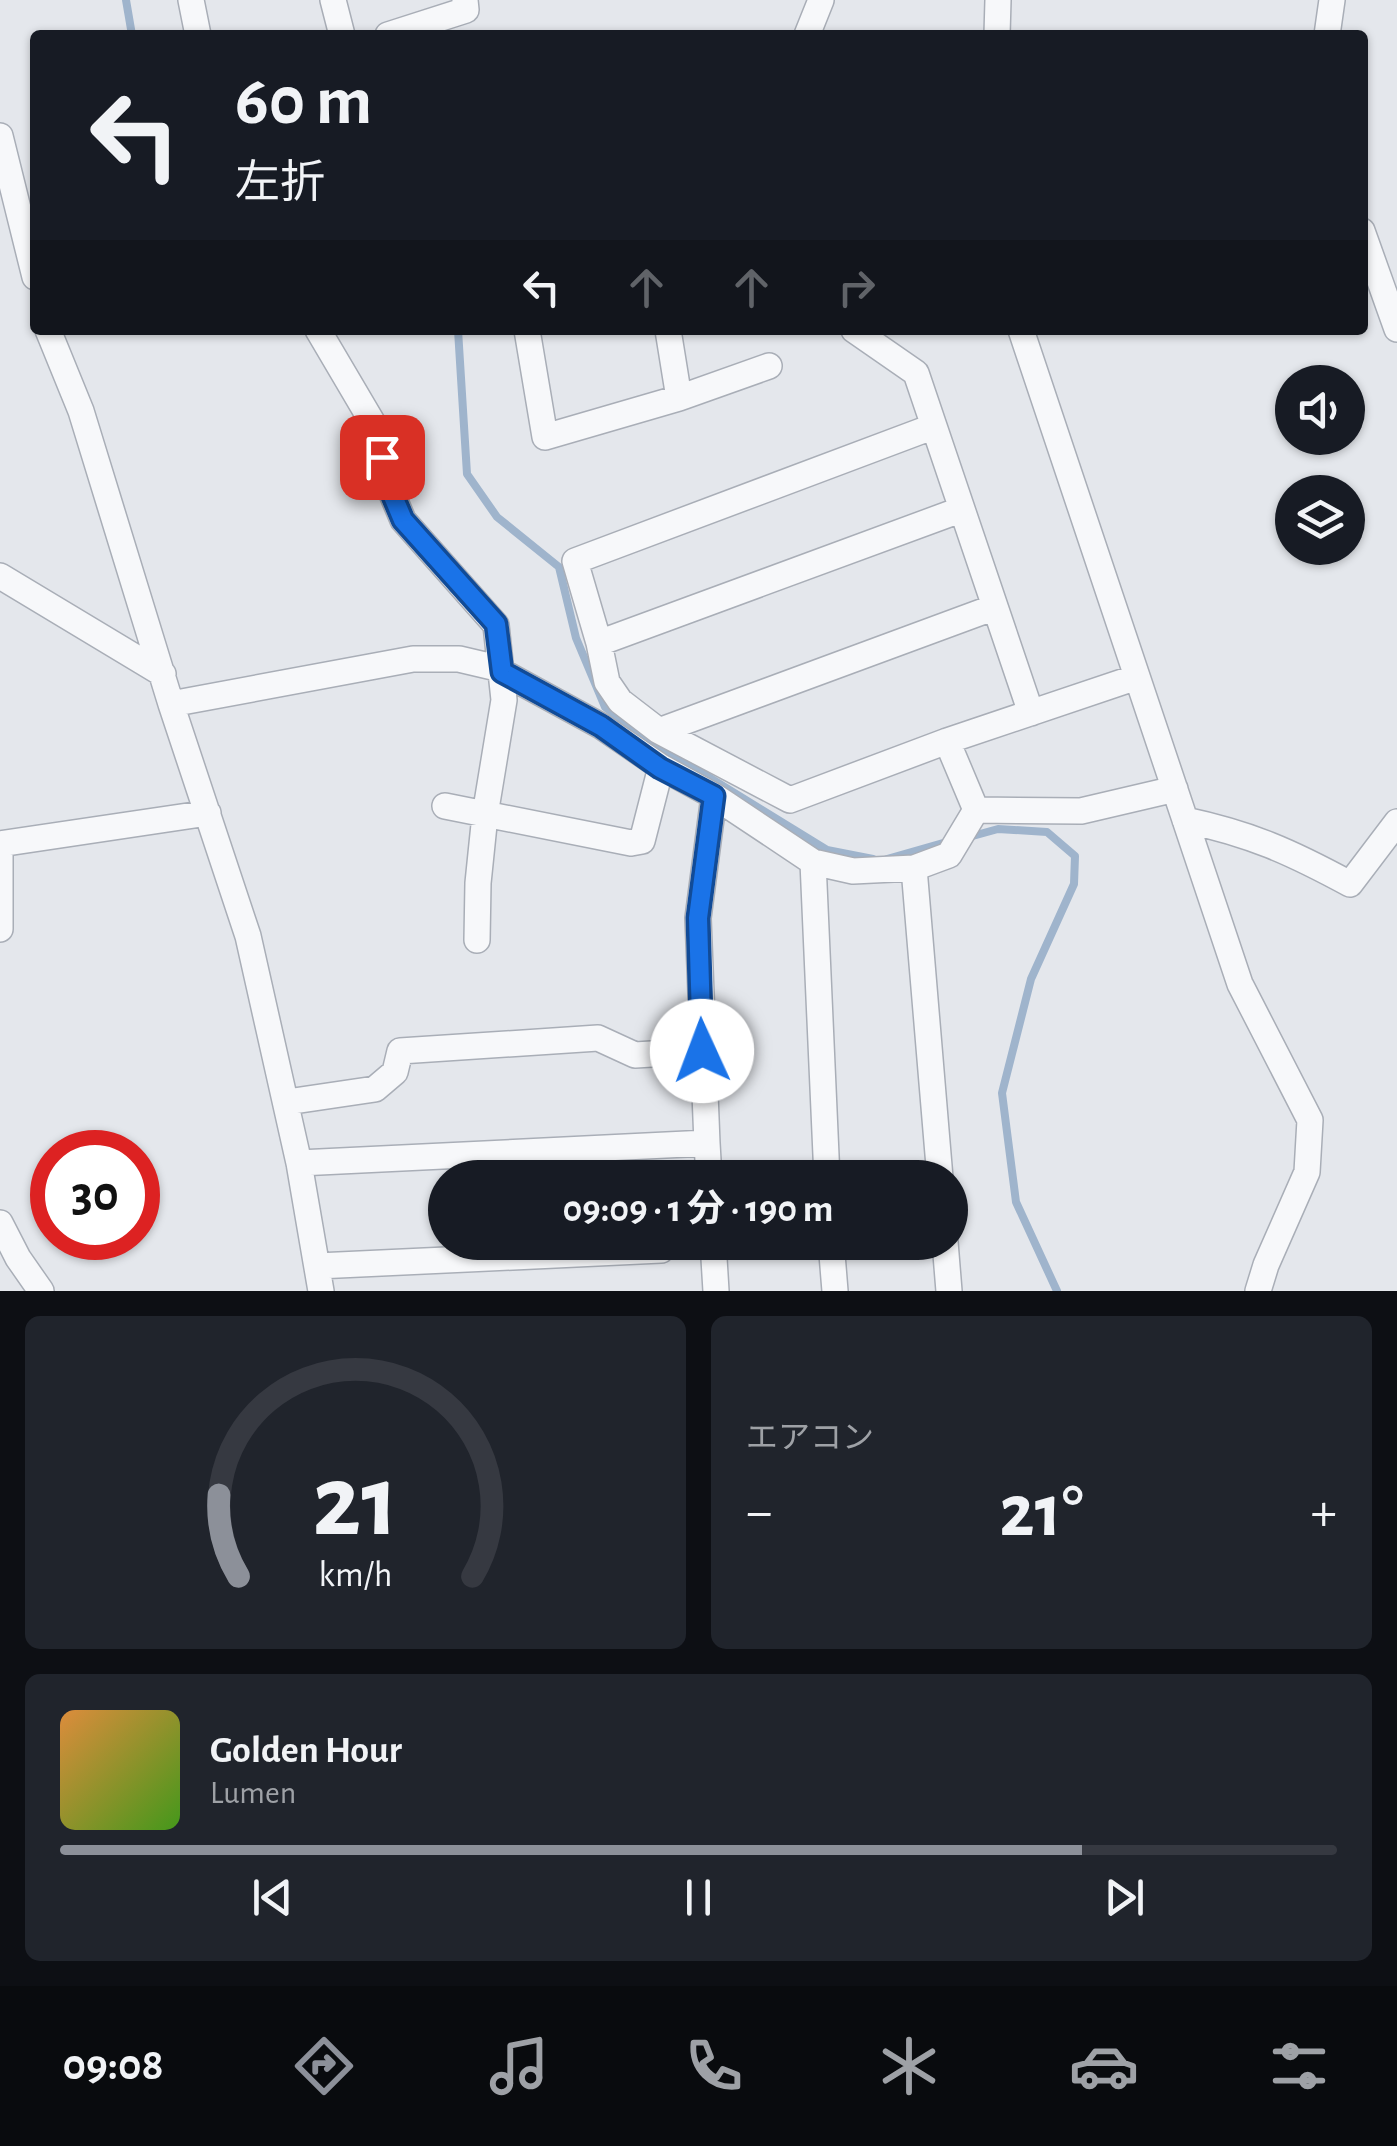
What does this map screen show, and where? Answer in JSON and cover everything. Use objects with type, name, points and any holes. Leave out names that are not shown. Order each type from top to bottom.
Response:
[{"type":"street","points":[[191,0],[197,30]]},
{"type":"street","points":[[333,0],[341,30]]},
{"type":"street","points":[[404,30],[466,10],[465,0]]},
{"type":"street","points":[[809,30],[821,0]]},
{"type":"street","points":[[997,30],[998,0]]},
{"type":"street","points":[[1328,30],[1332,0]]},
{"type":"street","points":[[0,136],[29,223]]},
{"type":"street","points":[[1368,248],[1397,329]]},
{"type":"street","points":[[50,335],[81,411],[171,704],[248,936],[299,1163],[319,1279],[543,1260]]},
{"type":"street","points":[[321,335],[374,425],[390,489],[403,520],[496,624],[504,700],[478,883],[477,940]]},
{"type":"street","points":[[529,335],[545,437],[770,366]]},
{"type":"street","points":[[669,335],[678,398]]},
{"type":"street","points":[[861,335],[916,373],[1032,713]]},
{"type":"street","points":[[1024,335],[1240,984],[1310,1120],[1307,1172],[1258,1291]]},
{"type":"street","points":[[932,426],[575,561],[607,682],[620,701],[659,731],[790,800],[947,741],[1138,677]]},
{"type":"street","points":[[599,643],[960,510]]},
{"type":"street","points":[[0,576],[163,674]]},
{"type":"street","points":[[659,731],[995,607]]},
{"type":"street","points":[[171,704],[413,659],[459,659],[502,672],[601,726],[660,768],[714,796],[813,862],[854,871],[914,868],[949,855],[976,810]]},
{"type":"street","points":[[947,741],[976,810]]},
{"type":"street","points":[[445,806],[631,843],[642,841],[660,768]]},
{"type":"street","points":[[976,810],[1081,811],[1175,789]]},
{"type":"street","points":[[707,1160],[698,918],[714,796]]},
{"type":"street","points":[[0,930],[0,844],[208,813]]},
{"type":"street","points":[[1185,820],[1243,832],[1300,856],[1350,884],[1397,822]]},
{"type":"street","points":[[813,862],[826,1160]]},
{"type":"street","points":[[914,868],[938,1160]]},
{"type":"street","points":[[286,1102],[374,1089],[395,1072],[400,1051],[598,1038],[635,1055],[702,1051]]},
{"type":"street","points":[[299,1163],[706,1143]]},
{"type":"street","points":[[0,1223],[41,1291]]},
{"type":"street","points":[[714,1260],[716,1291]]},
{"type":"street","points":[[833,1260],[835,1291]]},
{"type":"street","points":[[946,1260],[949,1291]]},
{"type":"waterway","points":[[126,0],[131,30]]},
{"type":"waterway","points":[[458,335],[467,474],[497,517],[559,567],[576,638],[605,707],[655,744],[827,850],[873,859]]},
{"type":"waterway","points":[[969,837],[998,829],[1047,832],[1075,856],[1074,884],[1031,979],[1002,1093],[1016,1202],[1057,1291]]},
{"type":"waterway","points":[[887,859],[950,841]]},
{"type":"route","points":[[382,457],[403,520],[496,624],[502,672],[601,726],[660,768],[714,796],[698,918],[702,1051]]}]
